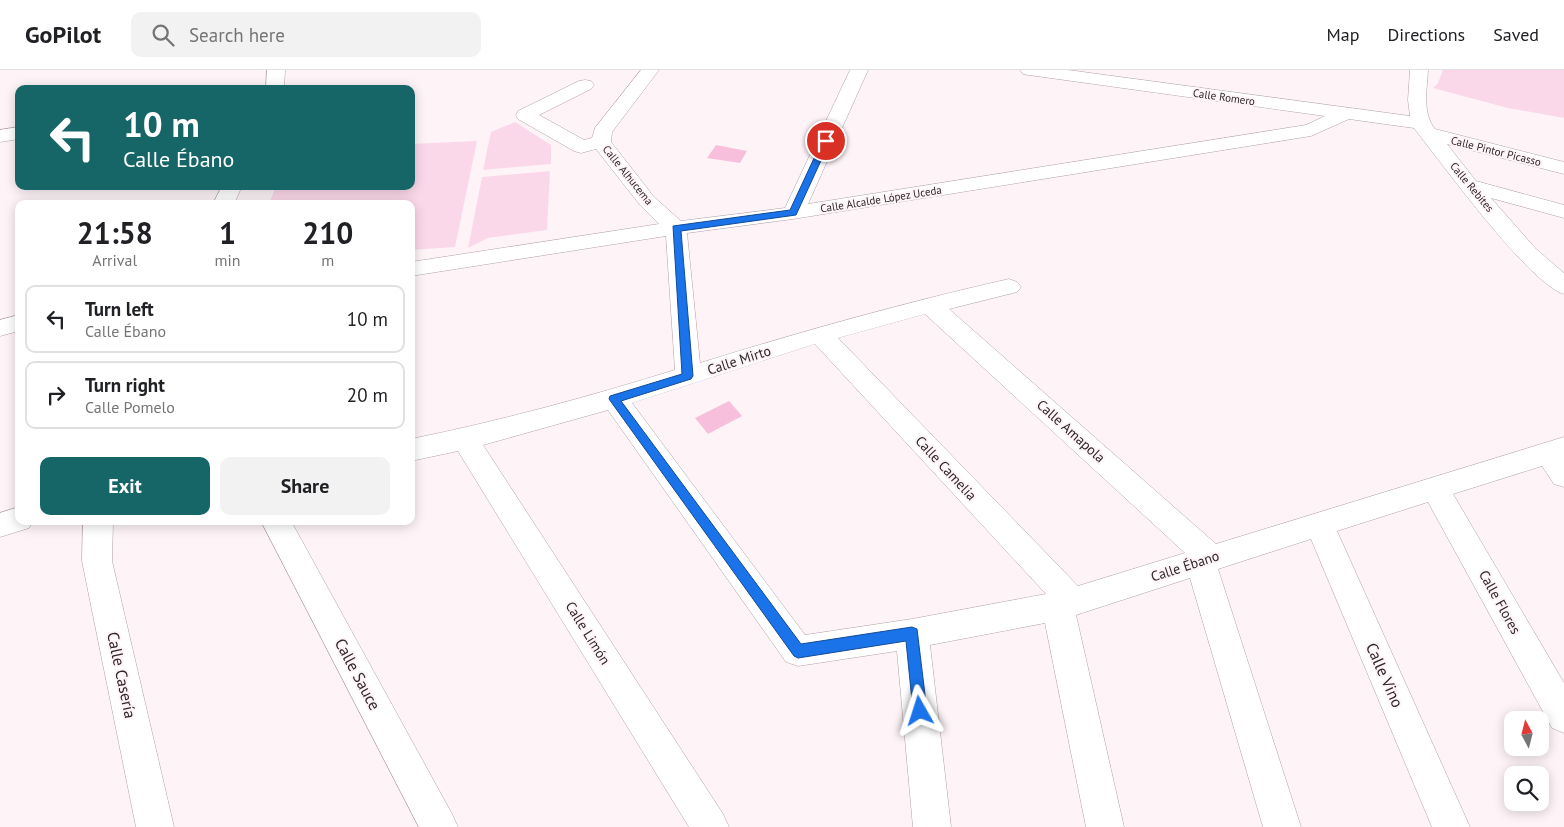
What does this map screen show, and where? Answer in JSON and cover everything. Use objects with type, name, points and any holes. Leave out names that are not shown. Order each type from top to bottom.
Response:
[{"type":"street","points":[[275,85],[276,70]]},
{"type":"street","name":"Calle Alhucema","points":[[650,70],[602,132],[601,142],[647,201],[676,228]]},
{"type":"street","points":[[793,213],[859,70]]},
{"type":"street","name":"Calle Romero","points":[[1029,70],[1078,73],[1346,113],[1424,128]]},
{"type":"street","points":[[1419,70],[1417,100],[1424,128]]},
{"type":"street","points":[[585,85],[525,115],[581,147],[601,142]]},
{"type":"street","name":"Calle Alcalde López Uceda","points":[[415,268],[676,228],[793,213],[1311,130],[1346,113]]},
{"type":"street","name":"Calle Pintor Picasso","points":[[1424,128],[1564,168]]},
{"type":"street","name":"Calle Rebites","points":[[1424,128],[1469,185],[1528,254],[1564,286]]},
{"type":"street","points":[[0,136],[15,134]]},
{"type":"street","points":[[1469,185],[1564,212]]},
{"type":"street","points":[[676,228],[688,376]]},
{"type":"street","points":[[1528,254],[1564,265]]},
{"type":"street","name":"Calle Mirto","points":[[415,449],[465,439],[614,399],[820,334],[930,304],[1009,287]]},
{"type":"street","name":"Calle Amapola","points":[[930,304],[1205,560]]},
{"type":"street","points":[[0,328],[15,325]]},
{"type":"street","name":"Calle Camelia","points":[[820,334],[1066,604]]},
{"type":"street","name":"Calle Ébano","points":[[614,399],[798,651],[912,634],[1066,604],[1435,488],[1559,459]]},
{"type":"street","name":"Calle Limón","points":[[465,439],[710,827]]},
{"type":"street","name":"Calle Flores","points":[[1435,488],[1563,713]]},
{"type":"street","points":[[0,525],[15,521]]},
{"type":"street","name":"Calle Vino","points":[[1319,524],[1451,827]]},
{"type":"street","name":"Calle Casería","points":[[98,525],[97,561],[154,827]]},
{"type":"street","name":"Calle Sauce","points":[[278,525],[439,827]]},
{"type":"street","points":[[1205,560],[1282,827]]},
{"type":"street","points":[[1066,604],[1105,827]]},
{"type":"street","points":[[912,634],[932,827]]},
{"type":"shaded area","points":[[1443,70],[1564,70],[1564,118],[1508,108],[1433,88],[1438,83]]},
{"type":"shaded area","points":[[515,122],[551,145],[551,164],[483,170],[491,132]]},
{"type":"shaded area","points":[[477,141],[455,247],[415,250],[415,200],[271,200],[274,190],[415,190],[415,144]]},
{"type":"shaded area","points":[[716,145],[747,151],[740,163],[707,158]]},
{"type":"shaded area","points":[[550,171],[547,230],[488,238],[468,248],[482,177]]},
{"type":"shaded area","points":[[729,401],[742,416],[708,434],[695,418]]},
{"type":"route","points":[[826,141],[793,213],[676,228],[688,376],[614,399],[798,651],[912,634],[920,711]]}]
